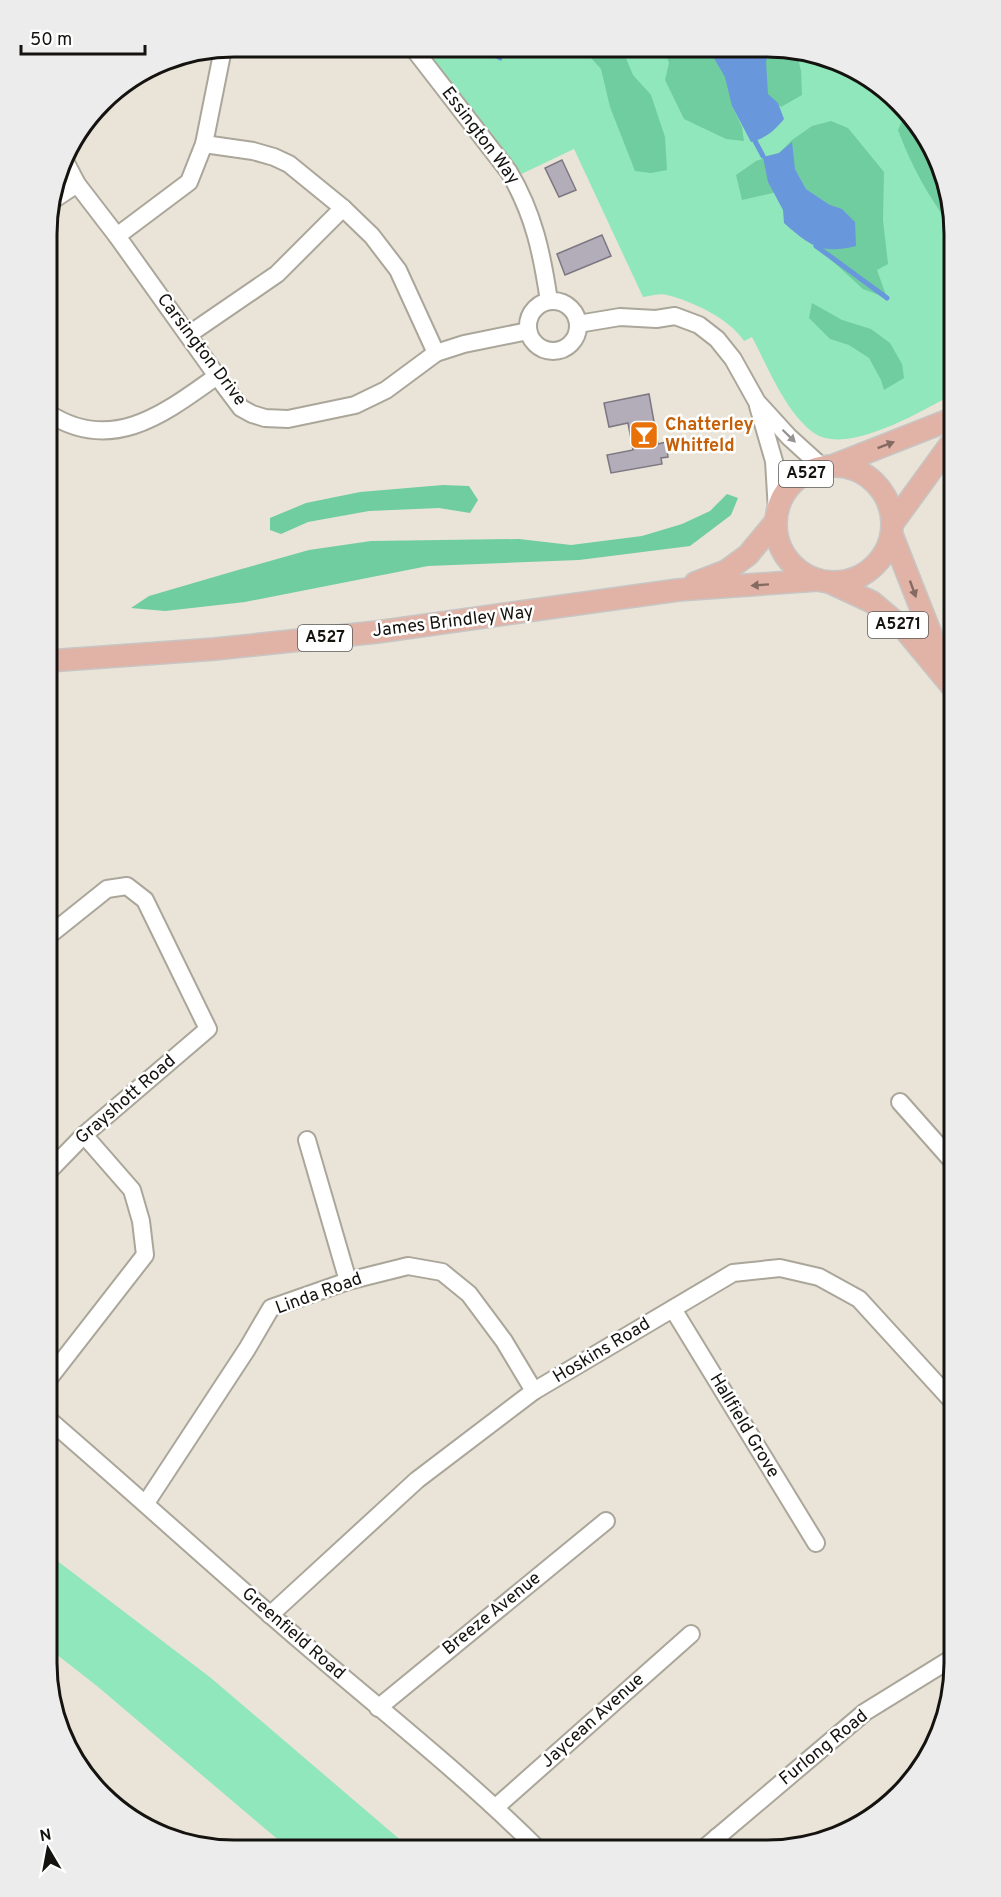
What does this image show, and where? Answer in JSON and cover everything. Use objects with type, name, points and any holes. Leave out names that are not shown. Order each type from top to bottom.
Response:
[{"type":"main road","name":"A527","points":[[777,516],[786,492],[800,477],[944,422]]},
{"type":"main road","name":"A527","points":[[892,529],[944,454]]},
{"type":"main road","name":"A527","points":[[823,581],[844,582],[862,575],[878,563],[889,545],[892,529],[887,500],[875,482],[866,475],[846,467],[827,467]]},
{"type":"main road","points":[[777,516],[777,538],[785,556],[801,572],[823,581]]},
{"type":"main road","name":"James Brindley Way","points":[[678,590],[726,571],[748,555],[777,516]]},
{"type":"main road","name":"A5271","points":[[892,529],[944,662]]},
{"type":"main road","name":"James Brindley Way","points":[[57,661],[215,649],[377,632],[678,590],[823,581]]},
{"type":"main road","name":"A5271","points":[[823,581],[872,603],[905,630],[944,676]]},
{"type":"street","name":"Essington Way","points":[[420,57],[509,172],[526,202],[535,229],[549,301]]},
{"type":"street","points":[[117,236],[189,182],[204,144],[221,58]]},
{"type":"street","points":[[204,144],[253,151],[274,157],[289,164],[343,207],[372,236],[398,270],[436,353]]},
{"type":"street","name":"Carsington Drive","points":[[70,170],[77,184],[241,408],[265,418],[288,419],[355,405],[386,390],[436,353],[464,344],[528,331]]},
{"type":"street","points":[[62,194],[77,184]]},
{"type":"street","points":[[188,335],[277,274],[343,207]]},
{"type":"street","points":[[549,301],[569,306],[576,315],[578,324],[573,342],[557,351],[547,351],[538,347],[531,340],[528,331],[529,319],[534,310],[540,304],[549,301]]},
{"type":"street","points":[[578,324],[620,317],[656,319],[675,316],[699,325],[717,339],[733,359],[757,402],[774,461],[777,516]]},
{"type":"street","points":[[57,418],[69,424],[92,430],[116,430],[144,423],[217,376]]},
{"type":"street","points":[[757,402],[789,437],[827,467]]},
{"type":"street","name":"Grayshott Road","points":[[57,929],[107,889],[127,886],[145,900],[208,1029],[84,1135],[57,1163]]},
{"type":"street","points":[[900,1102],[944,1152]]},
{"type":"street","points":[[57,1368],[145,1255],[141,1221],[132,1190],[84,1135]]},
{"type":"street","points":[[307,1140],[348,1281]]},
{"type":"street","name":"Linda Road","points":[[146,1503],[247,1349],[271,1308],[348,1281],[408,1266],[442,1272],[469,1294],[504,1341],[534,1391]]},
{"type":"street","name":"Hoskins Road","points":[[270,1615],[417,1480],[534,1391],[734,1273],[780,1268],[819,1277],[859,1299],[944,1392]]},
{"type":"street","name":"Hallfield Grove","points":[[673,1309],[816,1543]]},
{"type":"street","name":"Greenfield Road","points":[[57,1427],[270,1615],[496,1807],[529,1840]]},
{"type":"street","name":"Breeze Avenue","points":[[378,1708],[606,1521]]},
{"type":"street","name":"Jaycean Avenue","points":[[496,1807],[691,1634]]},
{"type":"street","name":"Furlong Road","points":[[714,1840],[865,1712],[944,1663]]},
{"type":"green space","points":[[420,57],[778,57],[824,66],[845,75],[884,101],[900,117],[926,156],[935,177],[941,200],[944,234],[944,399],[903,420],[862,436],[842,439],[824,438],[810,430],[792,410],[770,374],[752,337],[744,341],[730,325],[720,318],[688,302],[664,294],[643,297],[574,149],[513,178]]},
{"type":"green space","points":[[590,57],[625,57],[633,75],[651,95],[665,137],[667,170],[651,173],[635,171],[610,107],[601,69]]},
{"type":"green space","points":[[667,57],[729,57],[732,106],[742,127],[744,141],[726,139],[684,119],[665,80],[669,63]]},
{"type":"green space","points":[[755,57],[798,60],[802,95],[781,107],[768,95]]},
{"type":"green space","points":[[831,121],[848,128],[884,172],[883,220],[888,264],[877,270],[887,298],[863,289],[816,246],[830,205],[806,189],[795,169],[773,193],[742,200],[736,175],[756,161],[779,153],[792,140],[812,126]]},
{"type":"green space","points":[[902,121],[926,156],[935,177],[942,214],[922,183],[910,158],[898,130]]},
{"type":"green space","points":[[812,303],[842,320],[871,329],[890,343],[902,364],[904,378],[884,390],[869,358],[849,345],[830,339],[809,318]]},
{"type":"green space","points":[[443,485],[469,486],[478,500],[470,513],[439,508],[369,511],[308,522],[281,534],[270,530],[270,518],[306,503],[360,492]]},
{"type":"green space","points":[[727,494],[738,498],[731,515],[690,546],[579,560],[428,566],[245,602],[165,611],[131,608],[149,596],[309,550],[371,541],[519,539],[571,545],[642,536],[682,524],[710,511]]},
{"type":"green space","points":[[57,1561],[211,1678],[400,1840],[278,1840],[57,1655]]},
{"type":"water","points":[[713,57],[767,57],[768,94],[778,103],[784,119],[765,136],[751,142],[732,106],[725,77]]},
{"type":"water","points":[[792,142],[795,169],[806,189],[830,205],[842,209],[855,222],[856,246],[834,249],[816,246],[784,223],[783,210],[768,182],[763,157],[779,153]]},
{"type":"building","points":[[562,160],[576,190],[559,197],[545,168]]},
{"type":"building","points":[[602,235],[611,256],[565,275],[557,254]]},
{"type":"building","name":"Chatterley Whitfeld","points":[[649,394],[658,444],[666,442],[668,457],[661,458],[662,464],[611,473],[607,455],[633,450],[628,423],[609,427],[604,403]]},
{"type":"waterway","points":[[755,141],[763,156]]},
{"type":"waterway","points":[[816,246],[887,298]]},
{"type":"place","name":"Chatterley Whitfeld","points":[[644,435]]}]
